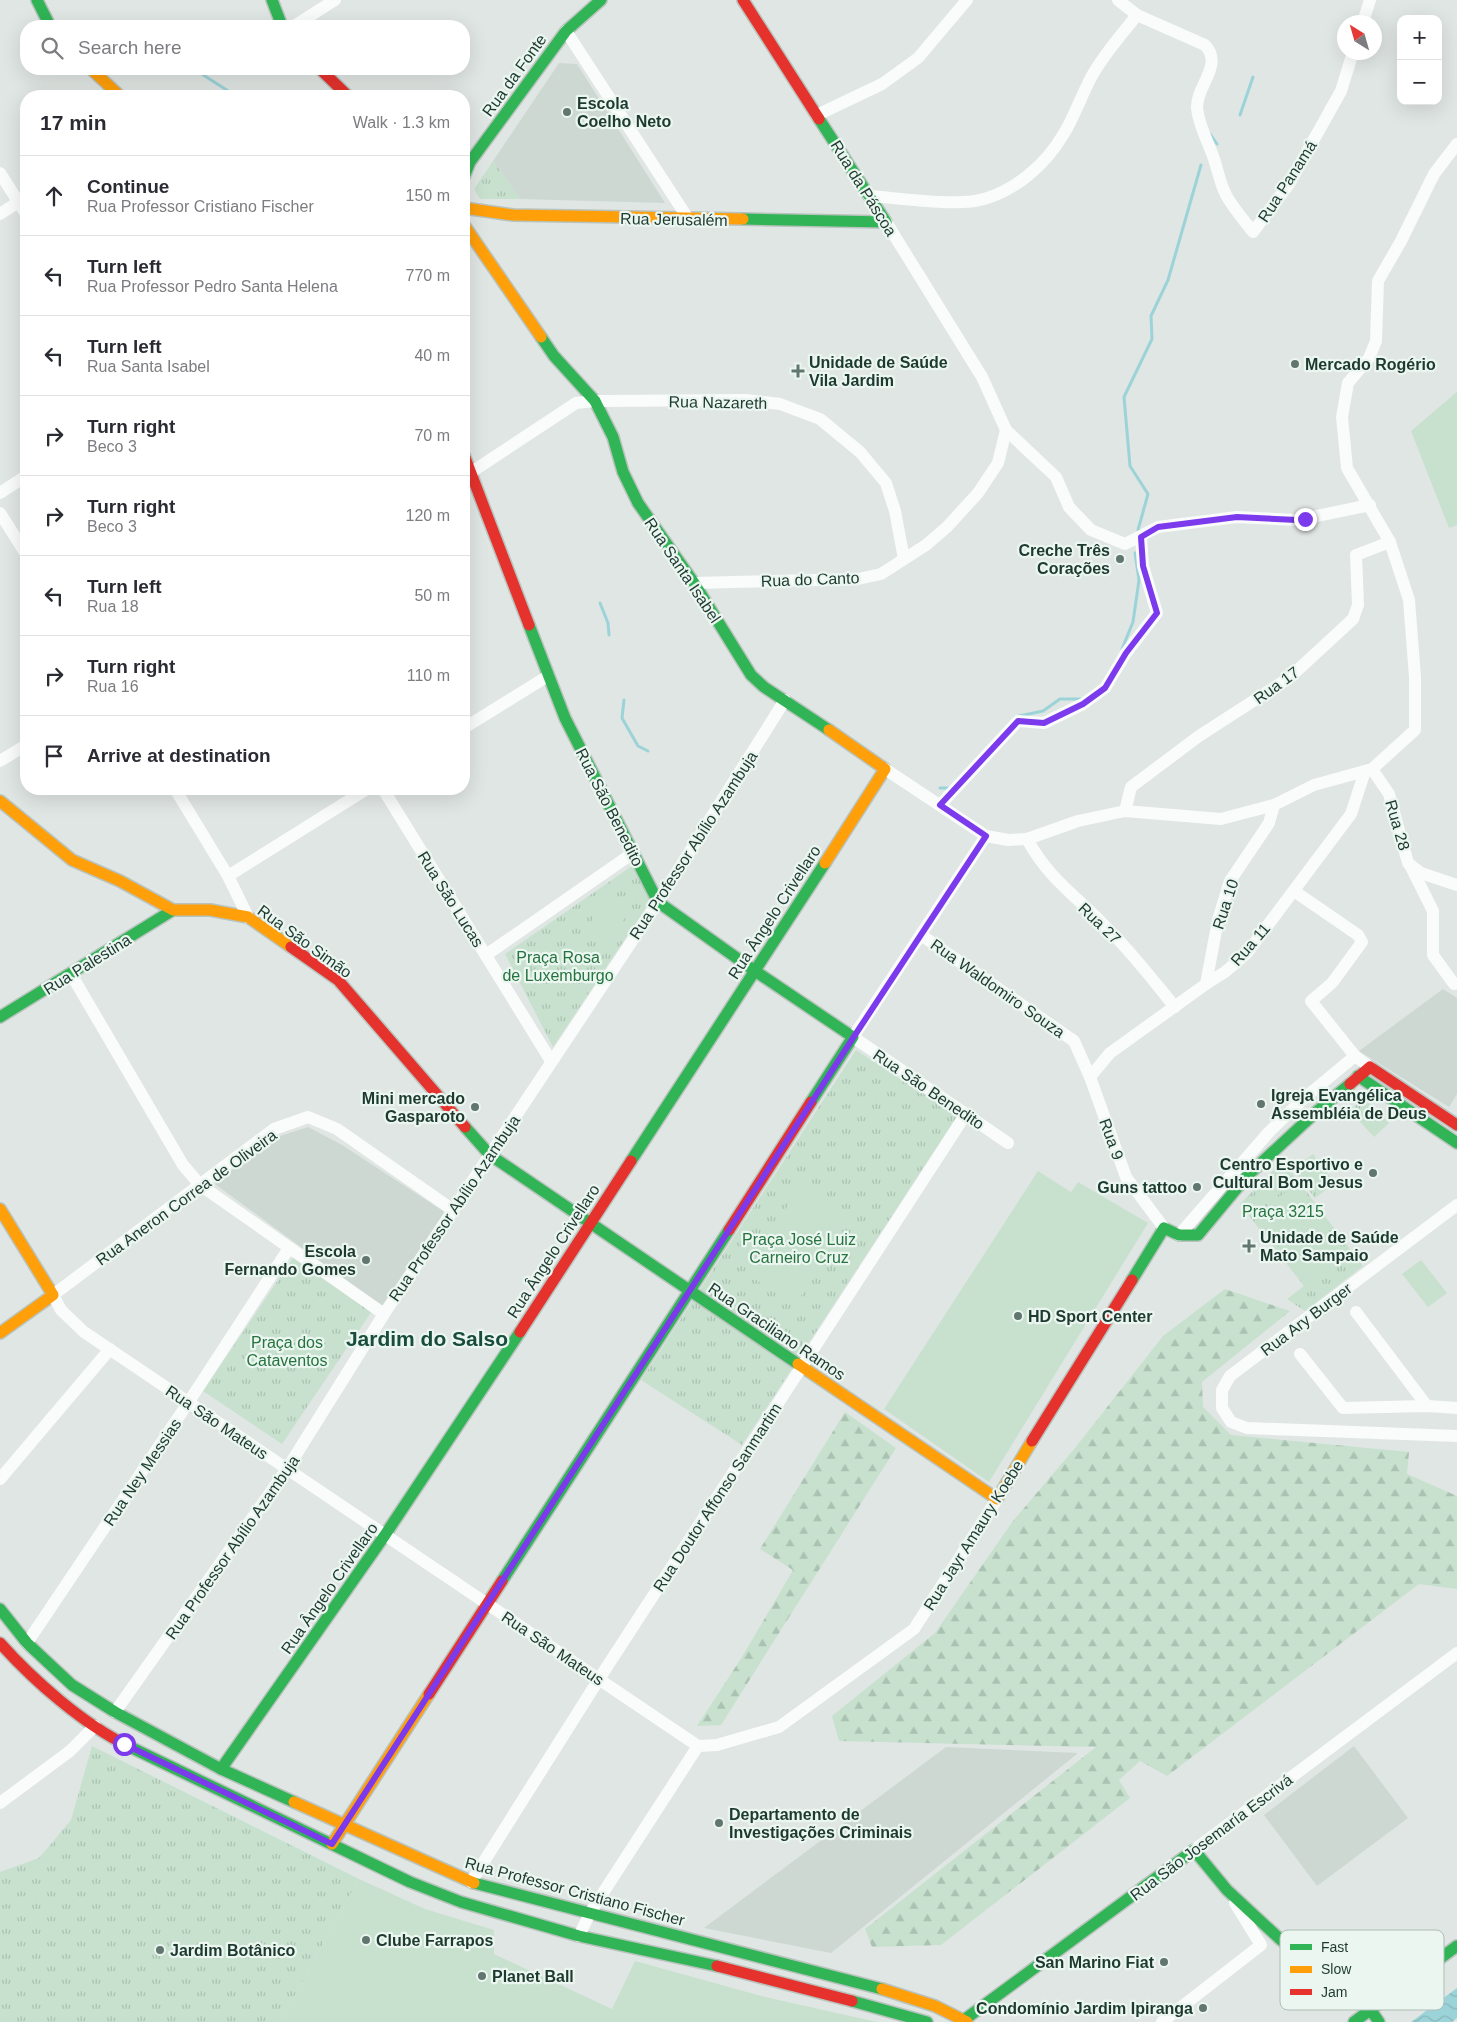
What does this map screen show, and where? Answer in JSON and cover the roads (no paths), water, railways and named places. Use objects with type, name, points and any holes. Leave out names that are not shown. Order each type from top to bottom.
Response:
[{"type":"street","points":[[37,0],[47,20]]},
{"type":"street","points":[[272,0],[280,20]]},
{"type":"street","points":[[303,20],[335,0]]},
{"type":"street","name":"Rua da Fonte","points":[[470,162],[566,31],[601,0]]},
{"type":"street","name":"Rua da Páscoa","points":[[743,0],[886,222],[982,377],[1006,430]]},
{"type":"street","points":[[818,115],[882,84],[918,58],[967,0]]},
{"type":"street","points":[[869,196],[956,202],[983,200],[1008,189],[1028,175],[1048,155],[1062,136],[1094,73],[1137,15],[1118,0]]},
{"type":"street","points":[[1365,15],[1370,0]]},
{"type":"street","name":"Rua Panamá","points":[[1137,15],[1205,44],[1211,52],[1212,61],[1206,82],[1198,95],[1197,108],[1201,130],[1214,160],[1217,174],[1226,196],[1253,232],[1288,184],[1317,133],[1341,90],[1350,60]]},
{"type":"street","points":[[566,31],[689,220]]},
{"type":"street","points":[[97,75],[114,90]]},
{"type":"street","points":[[326,75],[342,90]]},
{"type":"street","points":[[332,1844],[853,1038],[986,836],[1008,840],[1027,839],[1078,821],[1125,811],[1221,819],[1274,806],[1314,785],[1368,770],[1414,730],[1415,677],[1409,600],[1390,542],[1346,468],[1342,417],[1348,383],[1369,358],[1376,341],[1378,281],[1401,241],[1434,174],[1457,144]]},
{"type":"street","points":[[0,173],[20,198]]},
{"type":"street","points":[[0,214],[20,201]]},
{"type":"street","name":"Rua Jerusalém","points":[[470,209],[513,215],[689,220],[886,222]]},
{"type":"street","name":"Rua Santa Isabel","points":[[470,234],[554,356],[594,400],[613,436],[623,472],[638,503],[694,583],[751,675],[764,687],[986,836]]},
{"type":"street","name":"Rua Nazareth","points":[[470,472],[576,403],[594,400],[608,402],[746,400],[780,404],[820,420],[860,452],[886,483],[895,512],[904,559]]},
{"type":"street","points":[[1006,430],[1056,477],[1068,507],[1091,530],[1125,544],[1158,527],[1237,517],[1297,520],[1370,506]]},
{"type":"street","name":"Rua do Canto","points":[[694,583],[858,579],[881,574],[926,546],[978,494],[998,463],[1006,430]]},
{"type":"street","points":[[0,493],[20,480]]},
{"type":"street","name":"Rua São Benedito","points":[[470,481],[565,718],[658,902],[755,971],[1008,1143]]},
{"type":"street","points":[[0,513],[20,545]]},
{"type":"street","points":[[940,805],[1018,721],[1044,723],[1083,704],[1105,688],[1126,653],[1157,613],[1143,566],[1141,537]]},
{"type":"street","name":"Rua 17","points":[[1125,811],[1131,787],[1199,736],[1289,678],[1353,619],[1358,605],[1356,555],[1390,542]]},
{"type":"street","points":[[470,724],[548,676]]},
{"type":"street","name":"Rua Professor Abílio Azambuja","points":[[115,1712],[287,1469],[384,1314],[658,902],[785,700]]},
{"type":"street","points":[[0,761],[20,749]]},
{"type":"street","name":"Rua Ângelo Crivellaro","points":[[222,1769],[385,1535],[591,1224],[886,769]]},
{"type":"street","name":"Rua 28","points":[[1368,770],[1389,794],[1408,862],[1421,873],[1457,885]]},
{"type":"street","name":"Rua 11","points":[[1090,1077],[1110,1053],[1206,984],[1226,972],[1247,952],[1350,814],[1368,770]]},
{"type":"street","points":[[179,795],[228,876],[248,918]]},
{"type":"street","points":[[228,876],[357,795]]},
{"type":"street","name":"Rua São Lucas","points":[[387,795],[551,1061]]},
{"type":"street","name":"Rua São Simão","points":[[0,800],[72,860],[120,881],[173,910],[210,910],[248,918],[338,980],[490,1156]]},
{"type":"street","name":"Rua 10","points":[[1206,984],[1218,920],[1230,881],[1269,823],[1274,806]]},
{"type":"street","name":"Rua 27","points":[[1027,839],[1038,858],[1060,885],[1104,924],[1136,958],[1175,1007]]},
{"type":"street","points":[[486,955],[633,853]]},
{"type":"street","points":[[1408,862],[1433,911],[1433,955],[1454,984]]},
{"type":"street","points":[[1294,891],[1358,935],[1362,942],[1332,983],[1310,1000],[1355,1056],[1457,1125]]},
{"type":"street","name":"Rua Palestina","points":[[0,1017],[173,910]]},
{"type":"street","name":"Rua Waldomiro Souza","points":[[921,935],[1074,1041]]},
{"type":"street","points":[[71,974],[183,1166],[200,1185],[384,1314]]},
{"type":"street","name":"Rua 9","points":[[1074,1041],[1090,1077],[1126,1177],[1164,1228]]},
{"type":"street","points":[[1178,1235],[1268,1132],[1302,1100],[1355,1056]]},
{"type":"street","points":[[1164,1228],[1178,1235],[1198,1235],[1247,1176],[1370,1067]]},
{"type":"street","points":[[1358,1076],[1457,1143]]},
{"type":"street","name":"Rua Doutor Affonso Sanmartim","points":[[470,1882],[801,1366],[966,1114]]},
{"type":"street","name":"Rua Aneron Correa de Oliveira","points":[[0,1333],[274,1129],[308,1117],[337,1129],[453,1210]]},
{"type":"street","name":"Rua Graciliano Ramos","points":[[490,1156],[997,1498]]},
{"type":"street","name":"Rua Ary Burger","points":[[1457,1205],[1230,1376],[1222,1390],[1222,1408],[1232,1422],[1247,1428],[1457,1436]]},
{"type":"street","name":"Rua São Mateus","points":[[0,1209],[62,1310],[78,1326],[188,1403],[698,1746]]},
{"type":"street","name":"Rua Jayr Amaury Koebe","points":[[698,1746],[717,1745],[779,1727],[914,1629],[1164,1228]]},
{"type":"street","name":"Rua Ney Messias","points":[[27,1643],[188,1403],[288,1248]]},
{"type":"street","points":[[1356,1312],[1427,1406]]},
{"type":"street","points":[[0,1479],[110,1349]]},
{"type":"street","points":[[1300,1354],[1344,1408],[1427,1406],[1457,1408]]},
{"type":"street","name":"Rua Professor Cristiano Fischer","points":[[0,1609],[27,1643],[72,1684],[115,1712],[222,1769],[470,1882],[898,1993],[966,2021]]},
{"type":"street","points":[[0,1643],[33,1679],[95,1726],[124,1744],[410,1882],[461,1902],[579,1936],[727,1968],[928,2022]]},
{"type":"street","name":"Rua São Josemaría Escrivá","points":[[966,2021],[1457,1653]]},
{"type":"street","points":[[0,1803],[70,1751],[95,1726]]},
{"type":"street","points":[[579,1936],[590,1913],[698,1746]]},
{"type":"street","points":[[1194,1850],[1227,1890],[1280,1939]]},
{"type":"street","points":[[1162,2022],[1261,1945],[1227,1890]]},
{"type":"street","points":[[666,1955],[672,1934]]},
{"type":"street","points":[[1444,1956],[1457,1946]]},
{"type":"street","points":[[1354,2022],[1370,2010],[1379,2022]]},
{"type":"water","points":[[1457,1988],[1457,2018],[1452,2022],[1411,2022],[1427,2010],[1444,2010],[1444,1998]]},
{"type":"waterway","points":[[203,75],[227,90]]},
{"type":"waterway","points":[[1240,115],[1253,77]]},
{"type":"waterway","points":[[1210,134],[1217,144]]},
{"type":"waterway","points":[[1138,530],[1148,494],[1130,466],[1124,397],[1152,339],[1151,316],[1168,280],[1201,165]]},
{"type":"waterway","points":[[1122,649],[1133,622],[1139,580],[1135,553]]},
{"type":"waterway","points":[[600,603],[608,623],[609,635]]},
{"type":"waterway","points":[[1019,716],[1043,711],[1060,699],[1081,699]]},
{"type":"waterway","points":[[624,700],[622,718],[638,746],[648,751]]},
{"type":"waterway","points":[[940,788],[949,788]]},
{"type":"place","name":"Escola Coelho Neto","points":[[567,112]]},
{"type":"place","name":"Mercado Rogério","points":[[1295,364]]},
{"type":"place","name":"Unidade de Saúde Vila Jardim","points":[[798,371]]},
{"type":"place","name":"Creche Três Corações","points":[[1120,559]]},
{"type":"place","name":"Igreja Evangélica Assembléia de Deus","points":[[1261,1104]]},
{"type":"place","name":"Mini mercado Gasparoto","points":[[475,1107]]},
{"type":"place","name":"Centro Esportivo e Cultural Bom Jesus","points":[[1373,1173]]},
{"type":"place","name":"Guns tattoo","points":[[1197,1187]]},
{"type":"place","name":"Unidade de Saúde Mato Sampaio","points":[[1249,1246]]},
{"type":"place","name":"Escola Fernando Gomes","points":[[366,1260]]},
{"type":"place","name":"HD Sport Center","points":[[1018,1316]]},
{"type":"place","name":"Departamento de Investigações Criminais","points":[[719,1823]]},
{"type":"place","name":"Clube Farrapos","points":[[366,1940]]},
{"type":"place","name":"Jardim Botânico","points":[[160,1950]]},
{"type":"place","name":"San Marino Fiat","points":[[1164,1962]]},
{"type":"place","name":"Planet Ball","points":[[482,1976]]},
{"type":"place","name":"Condomínio Jardim Ipiranga","points":[[1203,2008]]},
{"type":"district","name":"Jardim do Salso","points":[[427,1339]]},
{"type":"park label","name":"Praça Rosa de Luxemburgo","points":[[558,966]]},
{"type":"park label","name":"Praça 3215","points":[[1283,1211]]},
{"type":"park label","name":"Praça José Luiz Carneiro Cruz","points":[[799,1248]]},
{"type":"park label","name":"Praça dos Cataventos","points":[[287,1351]]}]
